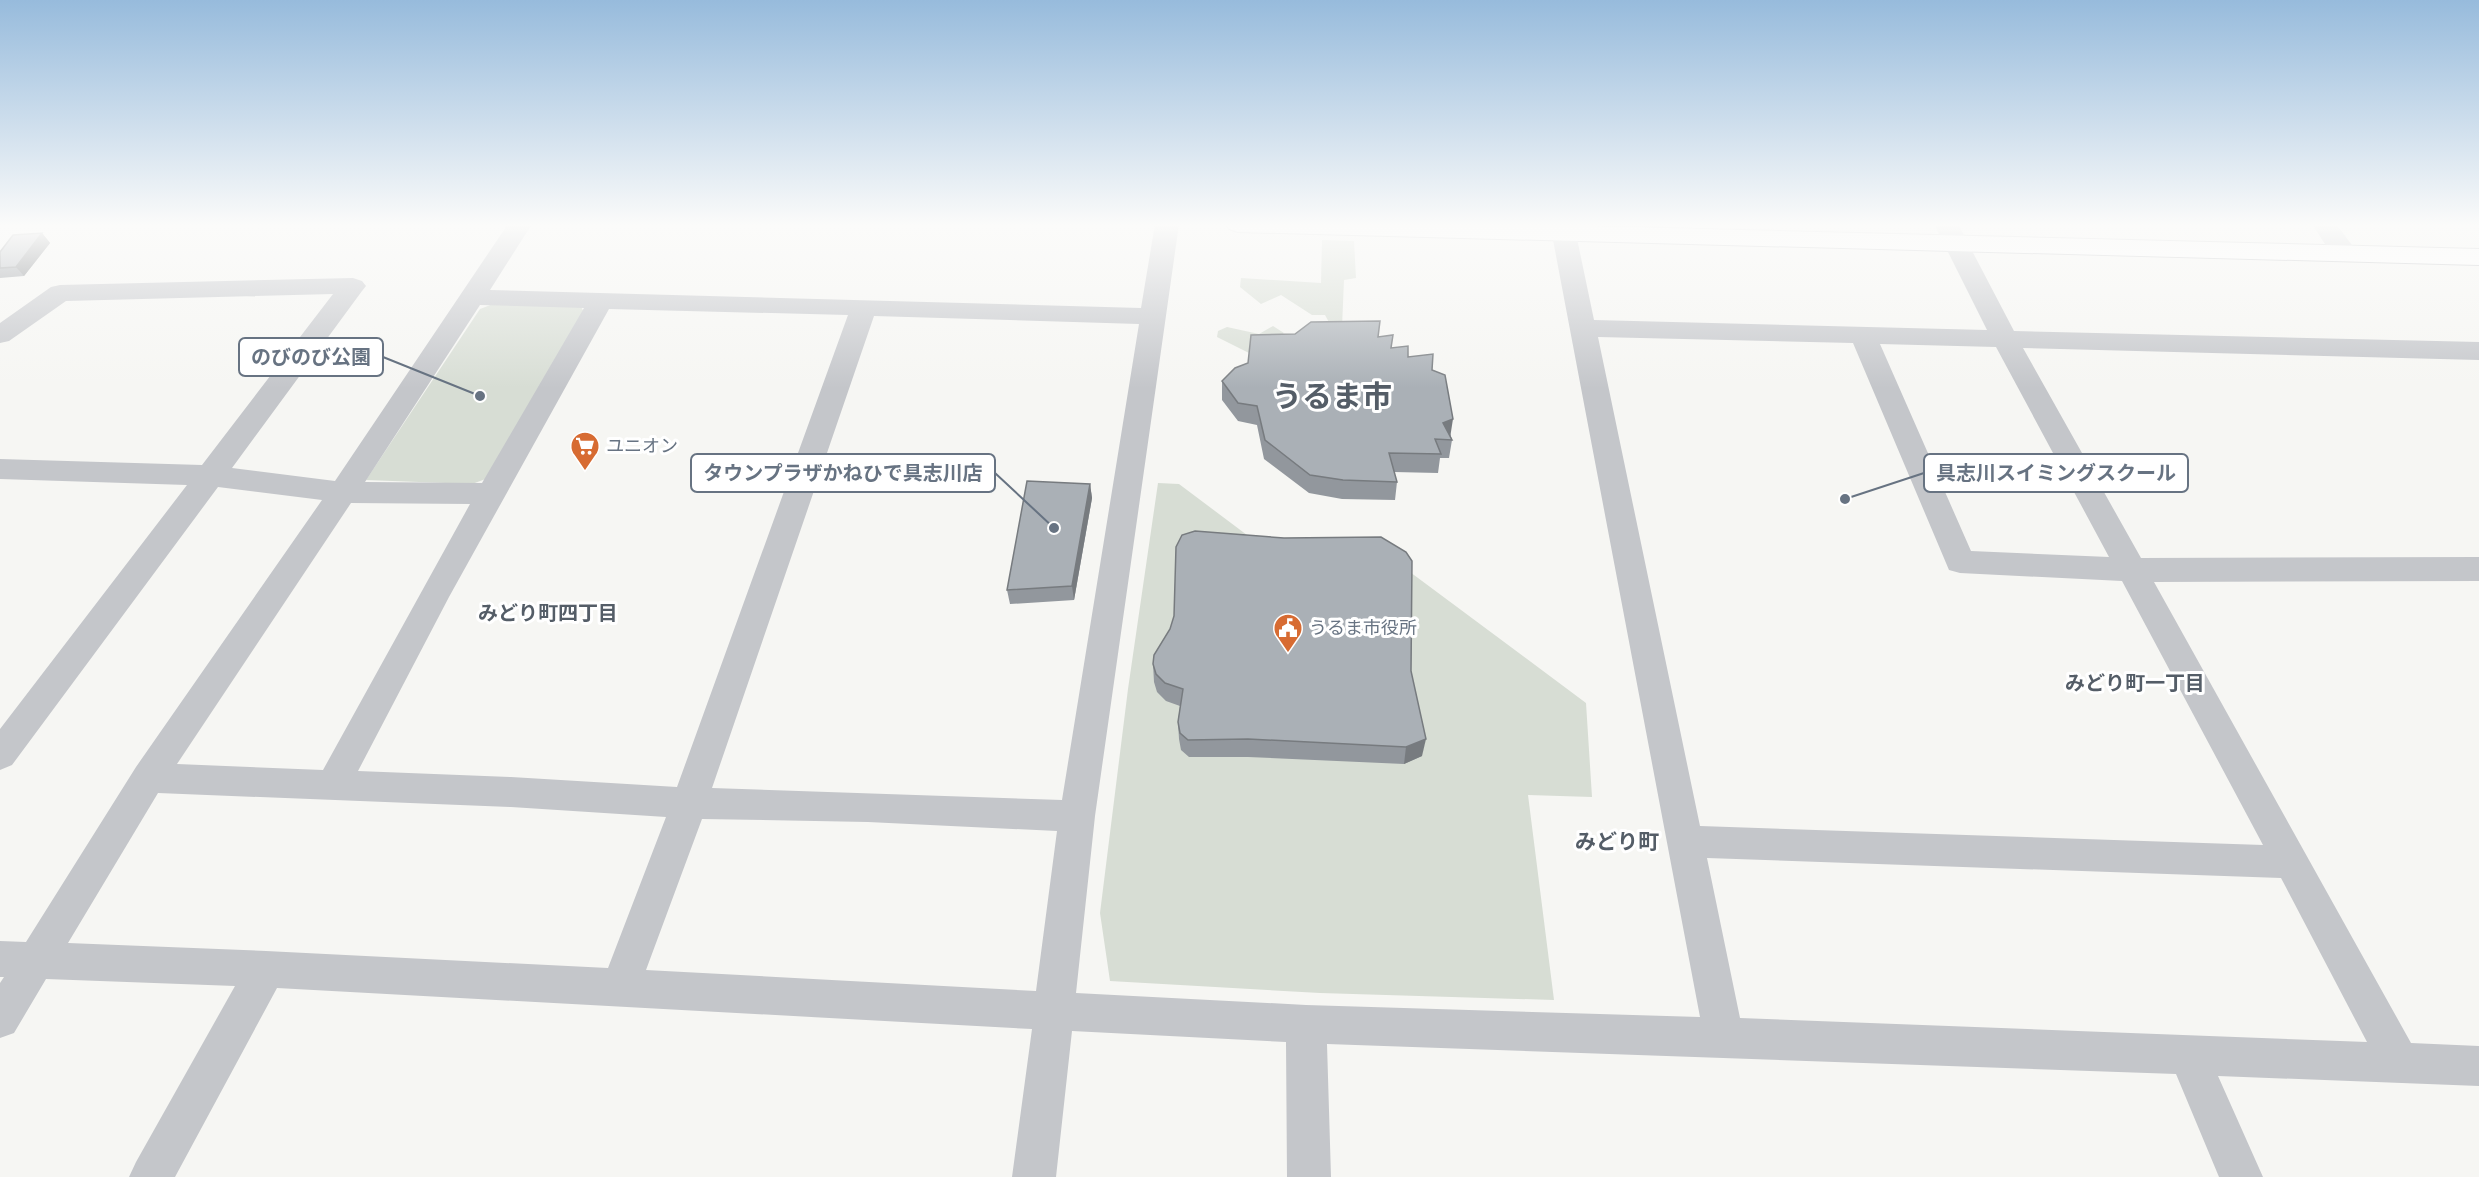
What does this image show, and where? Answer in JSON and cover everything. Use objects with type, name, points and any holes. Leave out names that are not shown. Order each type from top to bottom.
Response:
[{"type":"street","points":[[0,1018],[19,959],[148,778],[344,492],[485,279]]},
{"type":"street","points":[[1034,1177],[1077,816],[1159,279]]},
{"type":"street","points":[[1574,279],[1724,1037]]},
{"type":"street","points":[[1974,279],[2399,1062]]},
{"type":"street","points":[[0,335],[60,293],[352,286],[212,476],[0,755]]},
{"type":"street","points":[[474,297],[1154,316]]},
{"type":"street","points":[[332,786],[434,595],[601,300]]},
{"type":"street","points":[[620,988],[860,322],[862,308]]},
{"type":"street","points":[[1584,328],[2479,351]]},
{"type":"street","points":[[1863,335],[1960,562],[2132,570],[2479,569]]},
{"type":"street","points":[[0,469],[212,476],[344,492],[492,494]]},
{"type":"street","points":[[148,778],[511,792],[688,803],[868,807],[1077,816]]},
{"type":"street","points":[[1684,841],[2292,862]]},
{"type":"street","points":[[19,959],[266,969],[1306,1024],[1564,1034],[1724,1037],[2479,1066]]},
{"type":"street","points":[[151,1177],[266,969]]},
{"type":"street","points":[[1306,1024],[1309,1177]]},
{"type":"street","points":[[2188,1054],[2241,1177]]},
{"type":"shaded area","points":[[1241,279],[1321,283],[1321,279],[1350,279],[1344,280],[1342,327],[1331,326],[1325,315],[1312,315],[1281,295],[1261,304],[1240,287]]},
{"type":"shaded area","points":[[493,304],[581,306],[585,315],[491,477],[472,484],[366,480],[480,309]]},
{"type":"shaded area","points":[[1273,326],[1284,333],[1251,354],[1217,337],[1218,331],[1227,327],[1259,334]]},
{"type":"shaded area","points":[[1158,483],[1179,484],[1263,547],[1379,549],[1586,703],[1592,797],[1528,795],[1554,1000],[1320,993],[1110,981],[1100,913],[1128,689]]},
{"type":"building","points":[[1380,321],[1378,337],[1393,335],[1391,348],[1408,346],[1408,357],[1433,354],[1432,370],[1445,375],[1453,419],[1443,423],[1452,440],[1435,439],[1441,454],[1389,453],[1397,482],[1343,480],[1310,475],[1265,440],[1257,406],[1238,403],[1222,381],[1235,368],[1248,363],[1251,335],[1295,334],[1311,322]]},
{"type":"building","points":[[1027,481],[1090,484],[1072,586],[1007,590]]},
{"type":"building","name":"うるま市役所","points":[[1195,531],[1284,538],[1381,537],[1406,552],[1412,561],[1411,671],[1426,739],[1406,747],[1248,739],[1188,740],[1180,733],[1178,722],[1183,689],[1165,683],[1156,674],[1153,664],[1154,655],[1170,629],[1174,616],[1176,547],[1182,535]]},
{"type":"place","name":"のびのび公園","points":[[480,396]]},
{"type":"place","name":"ユニオン","points":[[585,472]]},
{"type":"place","name":"具志川スイミングスクール","points":[[1845,499]]},
{"type":"place","name":"タウンプラザかねひで具志川店","points":[[1054,528]]},
{"type":"place","name":"うるま市役所","points":[[1288,654]]},
{"type":"district","name":"うるま市","points":[[1332,396]]},
{"type":"district","name":"みどり町四丁目","points":[[548,613]]},
{"type":"district","name":"みどり町一丁目","points":[[2135,683]]},
{"type":"district","name":"みどり町","points":[[1617,841]]}]
